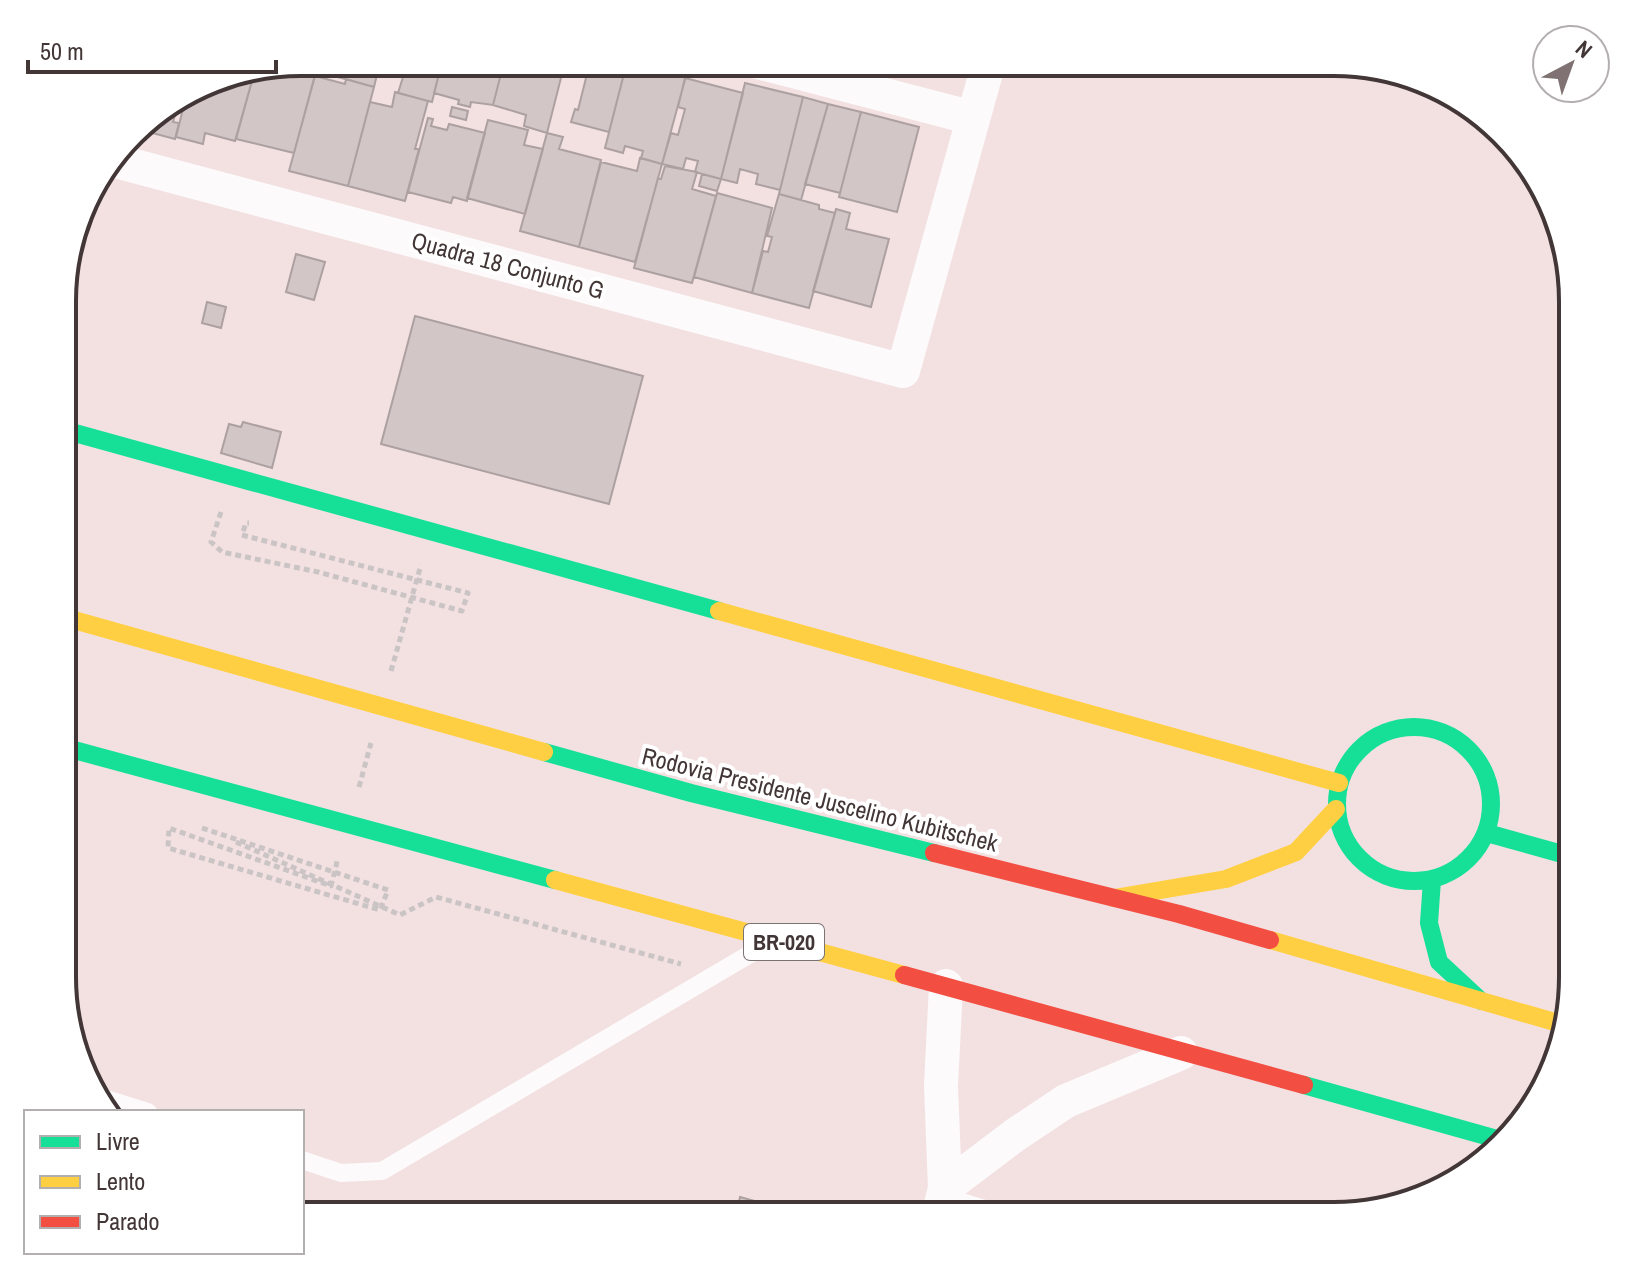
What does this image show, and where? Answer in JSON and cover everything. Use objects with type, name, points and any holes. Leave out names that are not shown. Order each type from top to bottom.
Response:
[{"type":"main road","points":[[76,433],[1339,783]]},
{"type":"main road","name":"Rodovia Presidente Juscelino Kubitschek","points":[[76,621],[691,793],[1179,914],[1555,1022]]},
{"type":"main road","points":[[1421,727],[1444,732],[1465,745],[1481,763],[1490,785],[1492,810],[1487,833],[1475,854],[1457,870],[1432,880],[1406,882],[1380,874],[1358,858],[1343,836],[1336,809],[1339,783],[1351,758],[1370,740],[1394,729],[1421,727]]},
{"type":"main road","name":"BR-020","points":[[76,751],[775,939],[1491,1137]]},
{"type":"main road","points":[[1114,898],[1226,879],[1296,852],[1336,809]]},
{"type":"main road","points":[[1487,833],[1559,853]]},
{"type":"main road","points":[[1432,880],[1429,923],[1439,962],[1481,1001]]},
{"type":"street","points":[[812,76],[973,118],[985,76]]},
{"type":"street","name":"Quadra 18 Conjunto G","points":[[124,163],[903,371],[973,118]]},
{"type":"street","points":[[941,1202],[941,1086],[946,986]]},
{"type":"street","points":[[941,1202],[1015,1135],[1066,1101],[1181,1053]]},
{"type":"lane","points":[[304,1161],[341,1173],[382,1171],[775,939]]},
{"type":"lane","points":[[114,1101],[142,1110]]},
{"type":"path","points":[[233,478],[211,542],[222,552],[318,572],[462,611],[468,593],[242,535],[246,523],[261,526]]},
{"type":"path","points":[[408,558],[422,562]]},
{"type":"path","points":[[331,886],[169,828],[168,848],[380,910],[384,900],[388,890],[202,828],[376,902],[391,909],[400,915],[436,897],[717,974]]},
{"type":"building","points":[[286,76],[315,76],[294,153],[236,139],[252,81]]},
{"type":"building","points":[[315,76],[345,84],[346,79],[374,87],[348,186],[289,171]]},
{"type":"building","points":[[334,76],[377,76],[374,87]]},
{"type":"building","points":[[399,76],[438,76],[432,102],[398,93],[403,77]]},
{"type":"building","points":[[438,76],[500,76],[493,105],[471,102],[470,107],[458,104],[459,100],[434,93]]},
{"type":"building","points":[[500,76],[561,76],[547,133],[524,126],[526,115],[493,105]]},
{"type":"building","points":[[586,76],[623,76],[609,132],[571,122],[575,109],[578,110]]},
{"type":"building","points":[[623,76],[686,76],[662,164],[641,158],[643,151],[625,146],[623,153],[605,148]]},
{"type":"building","points":[[685,78],[743,93],[721,179],[695,172],[698,161],[686,158],[683,169],[662,164],[671,133],[678,135],[685,109],[678,107]]},
{"type":"building","points":[[252,81],[235,141],[205,133],[203,144],[176,137],[183,110],[215,93]]},
{"type":"building","points":[[745,83],[803,97],[780,190],[756,184],[758,174],[740,169],[737,183],[721,179]]},
{"type":"building","points":[[395,92],[428,101],[405,201],[348,186],[370,102],[392,107]]},
{"type":"building","points":[[803,97],[828,104],[801,200],[779,194]]},
{"type":"building","points":[[828,104],[861,112],[840,193],[805,184]]},
{"type":"building","points":[[452,107],[468,111],[466,120],[450,116]]},
{"type":"building","points":[[861,112],[919,127],[897,212],[839,197]]},
{"type":"building","points":[[175,115],[173,122],[179,123],[175,139],[152,133]]},
{"type":"building","points":[[428,118],[433,119],[431,126],[447,130],[449,124],[485,133],[467,201],[453,197],[451,203],[408,192]]},
{"type":"building","points":[[488,120],[528,130],[524,145],[543,149],[525,214],[467,198]]},
{"type":"building","points":[[547,133],[563,137],[559,149],[601,160],[579,247],[520,231]]},
{"type":"building","points":[[640,158],[662,164],[635,262],[579,247],[601,162],[637,171]]},
{"type":"building","points":[[665,166],[697,172],[692,189],[716,196],[692,283],[634,268],[658,178],[661,179]]},
{"type":"building","points":[[702,174],[721,179],[717,191],[699,186]]},
{"type":"building","points":[[717,193],[772,208],[752,293],[694,277]]},
{"type":"building","points":[[779,194],[819,205],[819,209],[835,213],[809,308],[752,293],[763,251],[768,252],[772,237],[767,236]]},
{"type":"building","points":[[836,209],[850,213],[846,229],[889,239],[871,307],[813,291]]},
{"type":"building","points":[[296,254],[325,262],[314,300],[286,292]]},
{"type":"building","points":[[207,302],[226,307],[221,328],[202,323]]},
{"type":"building","points":[[415,316],[643,376],[609,504],[381,444]]},
{"type":"building","points":[[243,422],[281,432],[272,468],[221,453],[229,424],[241,427]]},
{"type":"building","points":[[740,1197],[758,1202],[739,1202]]},
{"type":"traffic: fast","points":[[76,433],[719,611]]},
{"type":"traffic: fast","points":[[1414,727],[1444,733],[1469,749],[1485,774],[1491,804],[1485,834],[1469,859],[1444,875],[1414,881],[1384,875],[1359,859],[1343,834],[1337,804],[1343,774],[1359,749],[1384,733],[1414,727]]},
{"type":"traffic: fast","points":[[76,751],[555,880]]},
{"type":"traffic: fast","points":[[544,752],[691,793],[934,853]]},
{"type":"traffic: fast","points":[[1487,833],[1559,853]]},
{"type":"traffic: fast","points":[[1432,880],[1429,923],[1439,962],[1481,1001]]},
{"type":"traffic: fast","points":[[1304,1085],[1491,1137]]},
{"type":"traffic: slow","points":[[719,611],[1339,783]]},
{"type":"traffic: slow","points":[[76,621],[544,752]]},
{"type":"traffic: slow","points":[[1114,898],[1226,879],[1296,852],[1336,809]]},
{"type":"traffic: slow","points":[[555,880],[904,975]]},
{"type":"traffic: slow","points":[[1270,940],[1555,1022]]},
{"type":"traffic: jam","points":[[934,853],[1270,940]]},
{"type":"traffic: jam","points":[[904,975],[1304,1085]]}]
